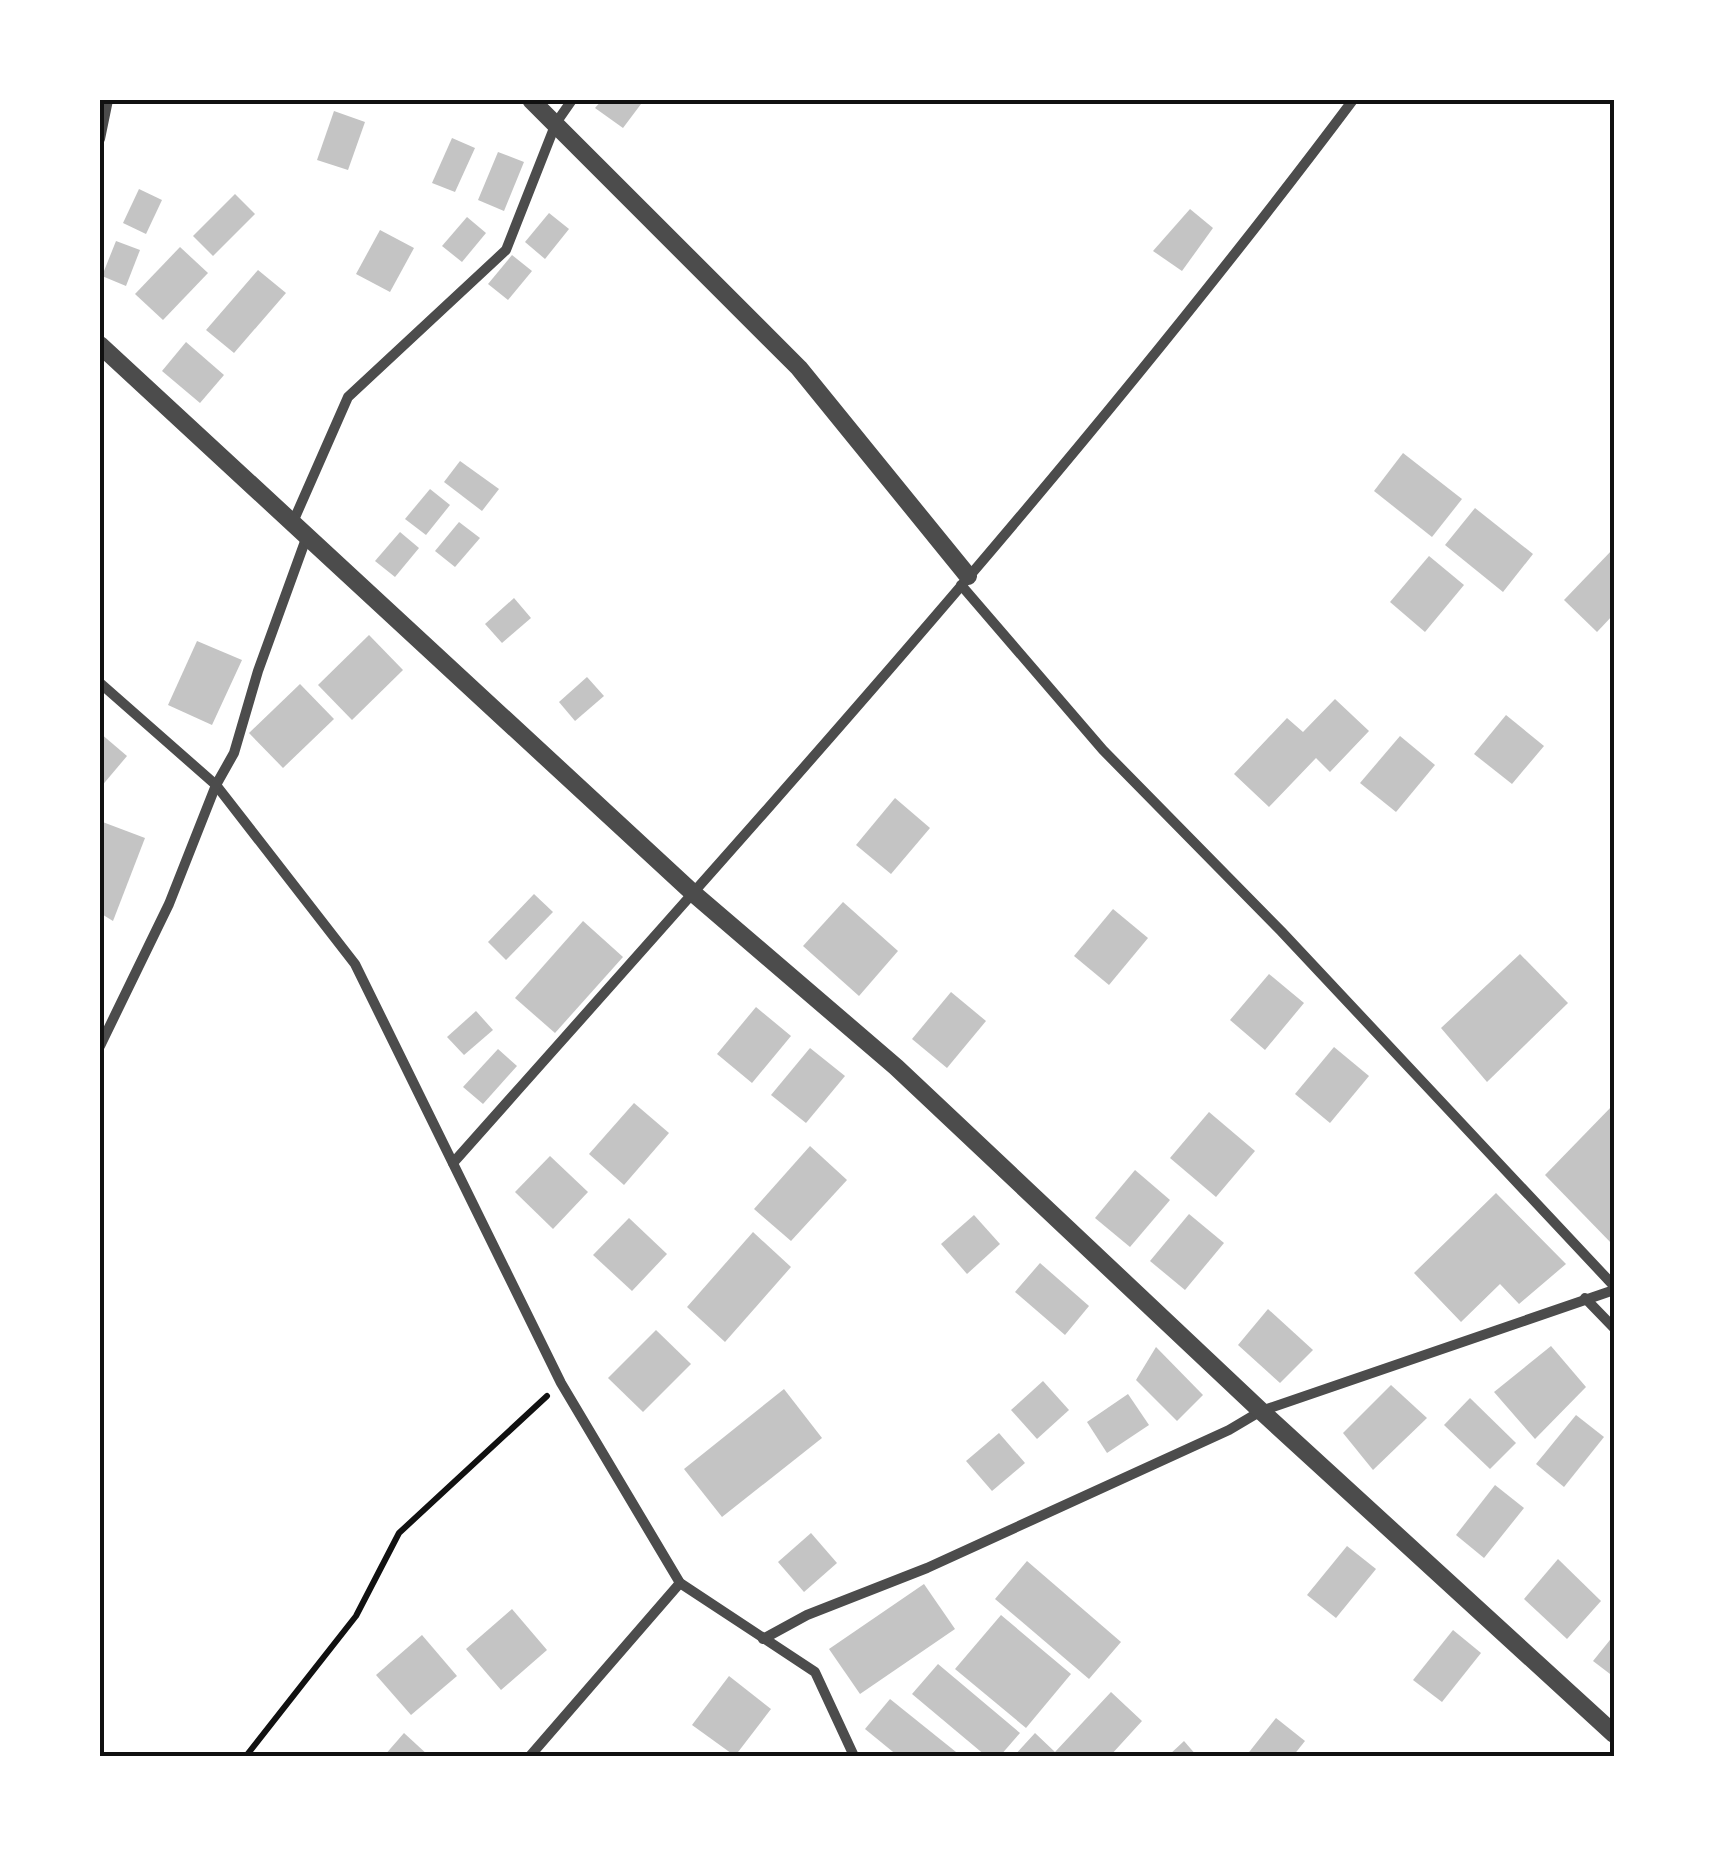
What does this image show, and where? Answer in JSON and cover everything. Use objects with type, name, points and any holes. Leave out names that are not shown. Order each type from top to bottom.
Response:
[{"type":"street","points":[[100,139],[108,100]]},
{"type":"street","points":[[530,100],[799,368],[1103,750],[1282,931],[1614,1288],[1261,1412],[927,1568],[807,1615],[764,1639]]},
{"type":"street","points":[[293,522],[348,397],[506,250],[556,123],[572,100]]},
{"type":"street","points":[[453,1163],[965,580],[1248,238],[1353,100]]},
{"type":"street","points":[[100,345],[692,893],[896,1067],[1261,1412],[1614,1734]]},
{"type":"street","points":[[100,1046],[169,904],[216,785],[234,752],[258,671],[307,536]]},
{"type":"street","points":[[100,683],[216,785],[355,964],[561,1383],[680,1582],[815,1672],[854,1756]]},
{"type":"street","points":[[1585,1298],[1614,1328]]},
{"type":"street","points":[[530,1756],[680,1582]]},
{"type":"path","points":[[246,1756],[356,1616],[399,1533],[561,1383]]},
{"type":"building","points":[[602,100],[644,100],[623,128],[595,108]]},
{"type":"building","points":[[334,111],[365,122],[348,170],[317,160]]},
{"type":"building","points":[[452,138],[475,148],[455,192],[432,183]]},
{"type":"building","points":[[498,152],[524,162],[504,211],[478,200]]},
{"type":"building","points":[[139,189],[162,200],[146,234],[123,223]]},
{"type":"building","points":[[235,194],[255,214],[213,256],[193,236]]},
{"type":"building","points":[[1190,209],[1213,228],[1182,271],[1153,251]]},
{"type":"building","points":[[549,213],[569,229],[545,259],[525,242]]},
{"type":"building","points":[[467,217],[486,233],[462,262],[442,246]]},
{"type":"building","points":[[380,230],[414,248],[390,292],[356,274]]},
{"type":"building","points":[[116,241],[140,250],[126,286],[102,276]]},
{"type":"building","points":[[180,247],[208,273],[163,320],[135,294]]},
{"type":"building","points":[[512,255],[532,271],[508,300],[488,284]]},
{"type":"building","points":[[258,270],[286,293],[234,353],[206,330]]},
{"type":"building","points":[[186,342],[224,375],[200,403],[162,371]]},
{"type":"building","points":[[1403,453],[1462,499],[1432,537],[1374,491]]},
{"type":"building","points":[[460,461],[499,489],[482,511],[444,482]]},
{"type":"building","points":[[430,489],[450,505],[426,535],[405,519]]},
{"type":"building","points":[[1475,508],[1533,554],[1503,592],[1445,545]]},
{"type":"building","points":[[459,522],[480,538],[455,567],[435,551]]},
{"type":"building","points":[[400,532],[419,548],[395,577],[375,561]]},
{"type":"building","points":[[1614,548],[1614,614],[1597,632],[1564,600]]},
{"type":"building","points":[[1429,556],[1464,585],[1425,632],[1390,602]]},
{"type":"building","points":[[514,598],[531,618],[502,643],[485,624]]},
{"type":"building","points":[[369,635],[403,670],[352,720],[318,685]]},
{"type":"building","points":[[197,641],[242,660],[212,725],[168,705]]},
{"type":"building","points":[[587,677],[604,696],[575,721],[559,702]]},
{"type":"building","points":[[300,684],[334,719],[283,768],[249,733]]},
{"type":"building","points":[[1335,699],[1369,731],[1330,772],[1316,758],[1269,807],[1234,774],[1287,718],[1303,732]]},
{"type":"building","points":[[1506,715],[1544,746],[1512,784],[1474,754]]},
{"type":"building","points":[[100,733],[127,756],[100,788]]},
{"type":"building","points":[[1400,736],[1435,765],[1396,812],[1360,783]]},
{"type":"building","points":[[895,798],[930,828],[891,874],[856,845]]},
{"type":"building","points":[[100,821],[145,838],[113,921],[100,913]]},
{"type":"building","points":[[534,894],[553,912],[506,960],[488,942]]},
{"type":"building","points":[[843,902],[898,951],[859,996],[803,946]]},
{"type":"building","points":[[1113,909],[1148,938],[1109,985],[1074,956]]},
{"type":"building","points":[[583,921],[623,957],[555,1033],[515,998]]},
{"type":"building","points":[[1520,954],[1568,1003],[1487,1082],[1441,1028]]},
{"type":"building","points":[[1269,974],[1304,1003],[1265,1050],[1230,1020]]},
{"type":"building","points":[[951,992],[986,1021],[947,1068],[912,1039]]},
{"type":"building","points":[[756,1007],[791,1036],[752,1083],[717,1054]]},
{"type":"building","points":[[476,1011],[493,1030],[464,1055],[447,1037]]},
{"type":"building","points":[[1334,1047],[1369,1076],[1330,1123],[1295,1094]]},
{"type":"building","points":[[810,1048],[845,1076],[806,1123],[771,1095]]},
{"type":"building","points":[[498,1049],[517,1066],[483,1104],[463,1087]]},
{"type":"building","points":[[634,1103],[669,1133],[624,1185],[589,1154]]},
{"type":"building","points":[[1614,1104],[1614,1246],[1545,1175]]},
{"type":"building","points":[[1209,1112],[1255,1151],[1216,1197],[1170,1158]]},
{"type":"building","points":[[810,1146],[847,1180],[791,1241],[754,1209]]},
{"type":"building","points":[[550,1156],[588,1192],[553,1229],[515,1192]]},
{"type":"building","points":[[1135,1170],[1170,1200],[1130,1247],[1095,1218]]},
{"type":"building","points":[[1496,1193],[1566,1264],[1519,1304],[1500,1284],[1461,1322],[1414,1273]]},
{"type":"building","points":[[1189,1214],[1224,1243],[1185,1290],[1150,1261]]},
{"type":"building","points":[[974,1215],[1000,1244],[967,1274],[941,1244]]},
{"type":"building","points":[[629,1218],[667,1254],[632,1291],[593,1255]]},
{"type":"building","points":[[753,1232],[791,1267],[725,1342],[687,1307]]},
{"type":"building","points":[[1040,1263],[1089,1306],[1065,1335],[1015,1292]]},
{"type":"building","points":[[1268,1309],[1313,1350],[1280,1383],[1238,1345]]},
{"type":"building","points":[[656,1330],[691,1364],[643,1412],[608,1378]]},
{"type":"building","points":[[1551,1346],[1586,1387],[1535,1439],[1494,1392]]},
{"type":"building","points":[[1156,1347],[1203,1395],[1177,1421],[1136,1380]]},
{"type":"building","points":[[1043,1381],[1069,1410],[1037,1439],[1011,1410]]},
{"type":"building","points":[[1391,1385],[1427,1418],[1373,1470],[1343,1433]]},
{"type":"building","points":[[784,1389],[822,1438],[722,1517],[684,1469]]},
{"type":"building","points":[[1128,1394],[1149,1425],[1107,1453],[1087,1422]]},
{"type":"building","points":[[1470,1398],[1516,1443],[1490,1469],[1444,1425]]},
{"type":"building","points":[[1576,1415],[1604,1437],[1564,1487],[1536,1464]]},
{"type":"building","points":[[999,1433],[1025,1463],[992,1491],[966,1461]]},
{"type":"building","points":[[1495,1485],[1524,1508],[1484,1558],[1456,1535]]},
{"type":"building","points":[[811,1533],[837,1563],[804,1592],[778,1562]]},
{"type":"building","points":[[1347,1546],[1376,1569],[1336,1618],[1307,1595]]},
{"type":"building","points":[[1558,1559],[1601,1601],[1567,1639],[1524,1599]]},
{"type":"building","points":[[1027,1561],[1121,1642],[1089,1679],[995,1599]]},
{"type":"building","points":[[924,1584],[955,1629],[860,1694],[829,1649]]},
{"type":"building","points":[[512,1609],[547,1650],[501,1690],[466,1649]]},
{"type":"building","points":[[1001,1615],[1071,1674],[1026,1728],[955,1669]]},
{"type":"building","points":[[1453,1630],[1481,1653],[1442,1702],[1413,1680]]},
{"type":"building","points":[[422,1635],[457,1676],[411,1715],[376,1675]]},
{"type":"building","points":[[1614,1635],[1614,1677],[1593,1661]]},
{"type":"building","points":[[938,1664],[1020,1733],[1000,1756],[986,1756],[912,1694]]},
{"type":"building","points":[[729,1676],[771,1709],[735,1756],[692,1725]]},
{"type":"building","points":[[1111,1692],[1142,1721],[1110,1756],[1014,1756],[1035,1733],[1055,1752]]},
{"type":"building","points":[[890,1699],[961,1756],[898,1756],[865,1729]]},
{"type":"building","points":[[1276,1718],[1305,1741],[1293,1756],[1246,1756]]},
{"type":"building","points":[[404,1733],[429,1756],[384,1756]]},
{"type":"building","points":[[1184,1741],[1197,1756],[1168,1756]]}]
